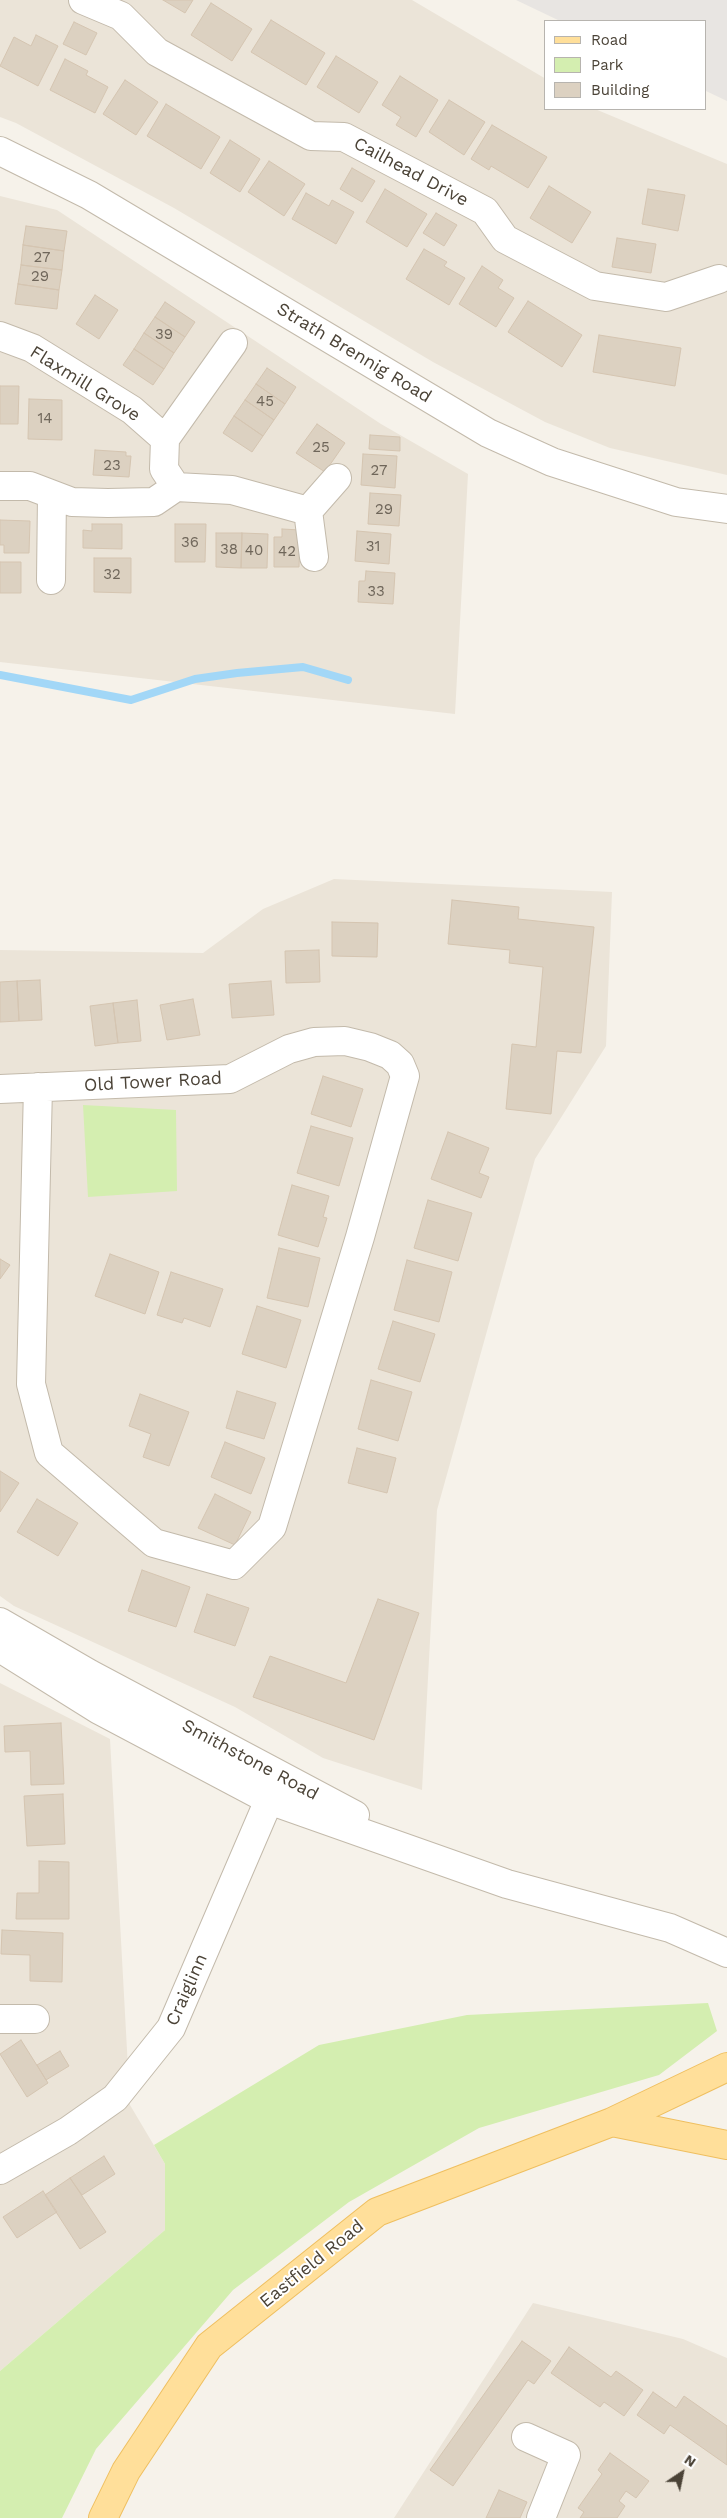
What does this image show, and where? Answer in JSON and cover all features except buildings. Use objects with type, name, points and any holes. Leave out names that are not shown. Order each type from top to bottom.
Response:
[{"type":"main road","name":"Eastfield Road","points":[[103,2518],[126,2471],[209,2346],[377,2212],[612,2122],[727,2066]]},
{"type":"main road","points":[[612,2122],[727,2145]]},
{"type":"street","name":"Cailhead Drive","points":[[83,0],[122,16],[156,52],[311,136],[344,137],[485,211],[505,239],[595,286],[666,297],[719,279]]},
{"type":"street","name":"Strath Brennig Road","points":[[0,151],[90,195],[488,433],[570,468],[676,502],[727,509]]},
{"type":"street","name":"Flaxmill Grove","points":[[0,336],[32,348],[132,410],[166,439]]},
{"type":"street","points":[[176,487],[164,469],[166,439],[233,343]]},
{"type":"street","points":[[314,557],[308,511],[336,478]]},
{"type":"street","points":[[0,486],[30,486],[72,502],[154,502],[176,487],[232,490],[308,511]]},
{"type":"street","points":[[51,580],[52,495]]},
{"type":"street","name":"Old Tower Road","points":[[0,1089],[38,1087],[230,1079],[289,1049],[314,1042],[345,1041],[370,1047],[390,1055],[400,1064],[404,1076],[360,1237],[272,1527],[234,1565],[154,1543],[49,1453],[31,1384],[38,1087]]},
{"type":"street","name":"Smithstone Road","points":[[0,1622],[90,1674],[330,1803],[506,1884]]},
{"type":"street","name":"Smithstone Road","points":[[0,1648],[99,1710],[269,1800],[506,1884],[670,1928],[727,1953]]},
{"type":"street","name":"Craiglinn","points":[[0,2170],[68,2131],[115,2098],[172,2028],[269,1800]]},
{"type":"street","points":[[0,2019],[35,2020]]},
{"type":"street","points":[[526,2437],[566,2455],[542,2518]]},
{"type":"shaded area","points":[[0,0],[412,0],[544,78],[544,110],[597,110],[727,164],[727,475],[610,448],[545,422],[433,362],[174,208],[16,123],[0,117]]},
{"type":"shaded area","points":[[516,0],[727,0],[727,101],[707,91],[707,20],[558,20]]},
{"type":"shaded area","points":[[0,196],[57,210],[381,424],[468,474],[455,714],[0,662]]},
{"type":"shaded area","points":[[334,879],[612,892],[606,1046],[535,1159],[437,1510],[422,1790],[323,1758],[235,1707],[14,1606],[0,1596],[0,950],[203,953],[263,909]]},
{"type":"shaded area","points":[[0,1683],[110,1739],[130,2105],[165,2164],[165,2230],[0,2371]]},
{"type":"shaded area","points":[[533,2303],[683,2339],[727,2358],[727,2518],[394,2518]]},
{"type":"green space","points":[[83,1105],[176,1110],[177,1191],[88,1197]]},
{"type":"green space","points":[[708,2003],[717,2031],[659,2075],[479,2128],[349,2202],[233,2290],[96,2449],[62,2518],[0,2518],[0,2371],[165,2230],[165,2164],[154,2145],[319,2045],[467,2015]]},
{"type":"waterway","points":[[0,675],[131,700],[195,679],[237,673],[303,667],[348,680]]}]
